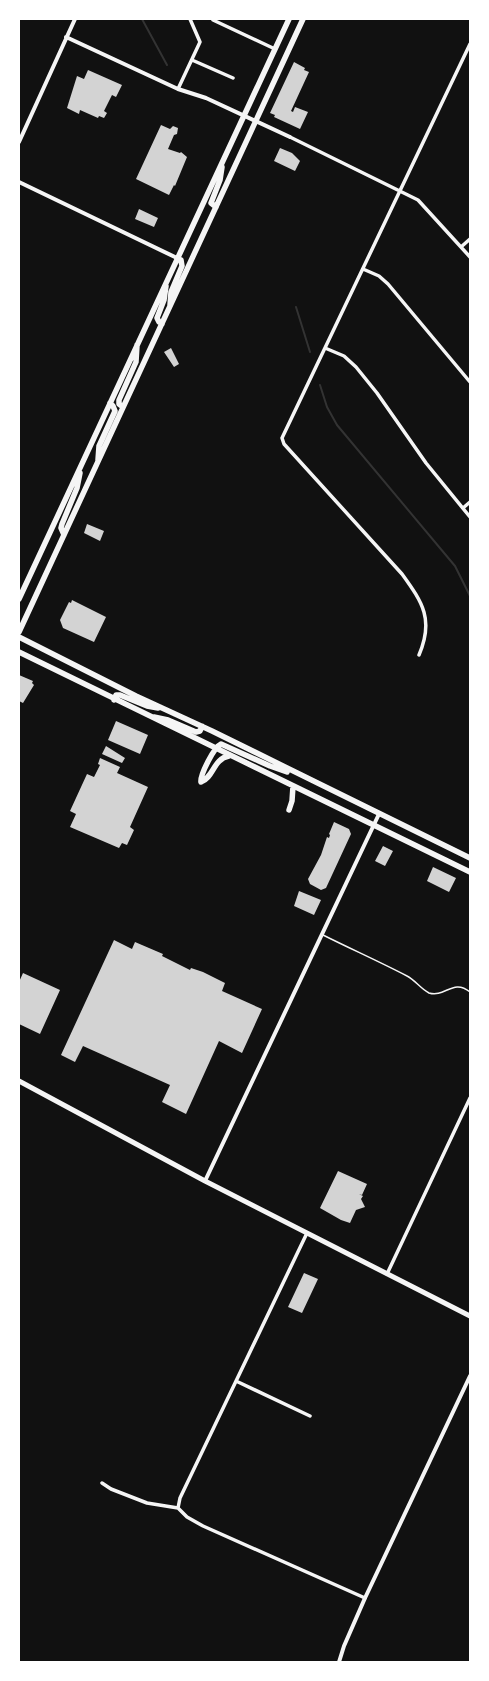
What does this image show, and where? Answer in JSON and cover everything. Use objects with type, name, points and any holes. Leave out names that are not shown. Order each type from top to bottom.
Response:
[{"type":"main road","points":[[19,599],[289,19]]},
{"type":"main road","points":[[19,632],[304,19]]},
{"type":"main road","points":[[216,207],[211,203],[220,180],[222,163]]},
{"type":"main road","points":[[170,307],[171,292],[182,266],[181,260],[177,258]]},
{"type":"main road","points":[[162,324],[157,318],[164,300],[166,282]]},
{"type":"main road","points":[[123,408],[119,404],[119,400],[136,362],[137,345]]},
{"type":"main road","points":[[98,462],[99,446],[115,411],[113,406],[110,404]]},
{"type":"main road","points":[[64,535],[61,528],[77,488],[81,466]]},
{"type":"main road","points":[[19,637],[163,709],[202,726],[470,858]]},
{"type":"main road","points":[[19,652],[114,700],[470,872]]},
{"type":"main road","points":[[114,700],[116,696],[120,694],[150,707],[163,709]]},
{"type":"main road","points":[[150,717],[168,720],[196,732],[200,731],[202,726]]},
{"type":"main road","points":[[229,756],[219,760],[208,777],[201,782],[215,749],[220,744],[223,744],[270,766],[299,774]]},
{"type":"main road","points":[[289,810],[292,801],[293,786]]},
{"type":"main road","points":[[19,1080],[206,1181],[470,1316]]},
{"type":"street","points":[[19,142],[75,19]]},
{"type":"street","points":[[178,89],[200,42],[190,19]]},
{"type":"street","points":[[213,20],[275,49]]},
{"type":"street","points":[[66,37],[178,89],[206,98],[244,115],[400,190],[425,205],[470,257]]},
{"type":"street","points":[[419,655],[425,642],[428,624],[423,606],[413,590],[402,574],[282,442],[283,434],[326,348],[470,44]]},
{"type":"street","points":[[192,60],[233,78]]},
{"type":"street","points":[[19,182],[177,258]]},
{"type":"street","points":[[461,247],[470,239]]},
{"type":"street","points":[[363,269],[379,276],[388,284],[470,382]]},
{"type":"street","points":[[326,348],[344,356],[356,367],[377,392],[426,463],[470,517]]},
{"type":"street","points":[[463,508],[470,502]]},
{"type":"street","points":[[206,1181],[379,814]]},
{"type":"street","points":[[387,1274],[470,1098]]},
{"type":"street","points":[[178,1508],[180,1498],[306,1233]]},
{"type":"street","points":[[340,1662],[344,1646],[365,1598],[470,1376]]},
{"type":"street","points":[[236,1381],[310,1416]]},
{"type":"street","points":[[102,1483],[110,1489],[147,1502],[178,1508],[187,1517],[203,1526],[365,1598]]},
{"type":"lane","points":[[322,934],[409,977],[431,993],[439,993],[455,987],[463,988],[470,992]]},
{"type":"building","points":[[294,62],[309,72],[291,111],[293,112],[295,107],[308,112],[300,129],[274,117],[275,115],[270,113]]},
{"type":"building","points":[[88,70],[122,85],[116,97],[112,95],[104,111],[107,113],[104,118],[99,116],[98,118],[80,110],[79,114],[67,108],[77,76],[84,79]]},
{"type":"building","points":[[161,125],[170,129],[173,126],[178,128],[177,134],[174,135],[168,149],[181,152],[187,157],[175,186],[174,185],[169,195],[136,179]]},
{"type":"building","points":[[280,148],[292,153],[300,161],[295,171],[274,161]]},
{"type":"building","points":[[139,209],[158,218],[154,227],[135,219]]},
{"type":"building","points":[[171,348],[179,364],[174,367],[164,352]]},
{"type":"building","points":[[87,524],[104,531],[100,541],[84,533]]},
{"type":"building","points":[[72,600],[106,617],[94,642],[63,628],[60,620],[69,602],[71,603]]},
{"type":"building","points":[[19,675],[33,681],[32,683],[34,685],[23,703],[19,701]]},
{"type":"building","points":[[116,721],[148,735],[140,754],[108,740]]},
{"type":"building","points":[[106,746],[125,758],[122,763],[102,754]]},
{"type":"building","points":[[100,758],[120,767],[117,773],[148,787],[130,827],[134,830],[127,845],[122,843],[119,848],[70,827],[76,814],[70,811],[87,774],[94,777],[100,765],[98,764]]},
{"type":"building","points":[[334,822],[349,829],[351,834],[326,888],[321,890],[310,884],[308,879],[321,855],[327,837],[329,838]]},
{"type":"building","points":[[383,846],[393,851],[385,866],[375,861]]},
{"type":"building","points":[[433,867],[456,878],[449,892],[427,881]]},
{"type":"building","points":[[299,891],[321,900],[314,915],[294,906]]},
{"type":"building","points":[[114,940],[132,949],[135,942],[163,954],[162,956],[190,970],[191,968],[203,972],[225,983],[222,991],[262,1009],[242,1053],[219,1041],[186,1114],[162,1102],[170,1085],[83,1046],[75,1062],[61,1055]]},
{"type":"building","points":[[23,973],[60,990],[40,1034],[19,1024],[19,982]]},
{"type":"building","points":[[338,1171],[367,1184],[362,1195],[359,1194],[363,1196],[361,1199],[365,1207],[356,1210],[350,1223],[341,1220],[320,1208]]},
{"type":"building","points":[[304,1273],[318,1279],[302,1313],[288,1307]]},
{"type":"waterway","points":[[142,19],[167,65]]},
{"type":"waterway","points":[[296,307],[310,352]]},
{"type":"waterway","points":[[320,385],[327,407],[337,425],[455,566],[470,596]]}]
